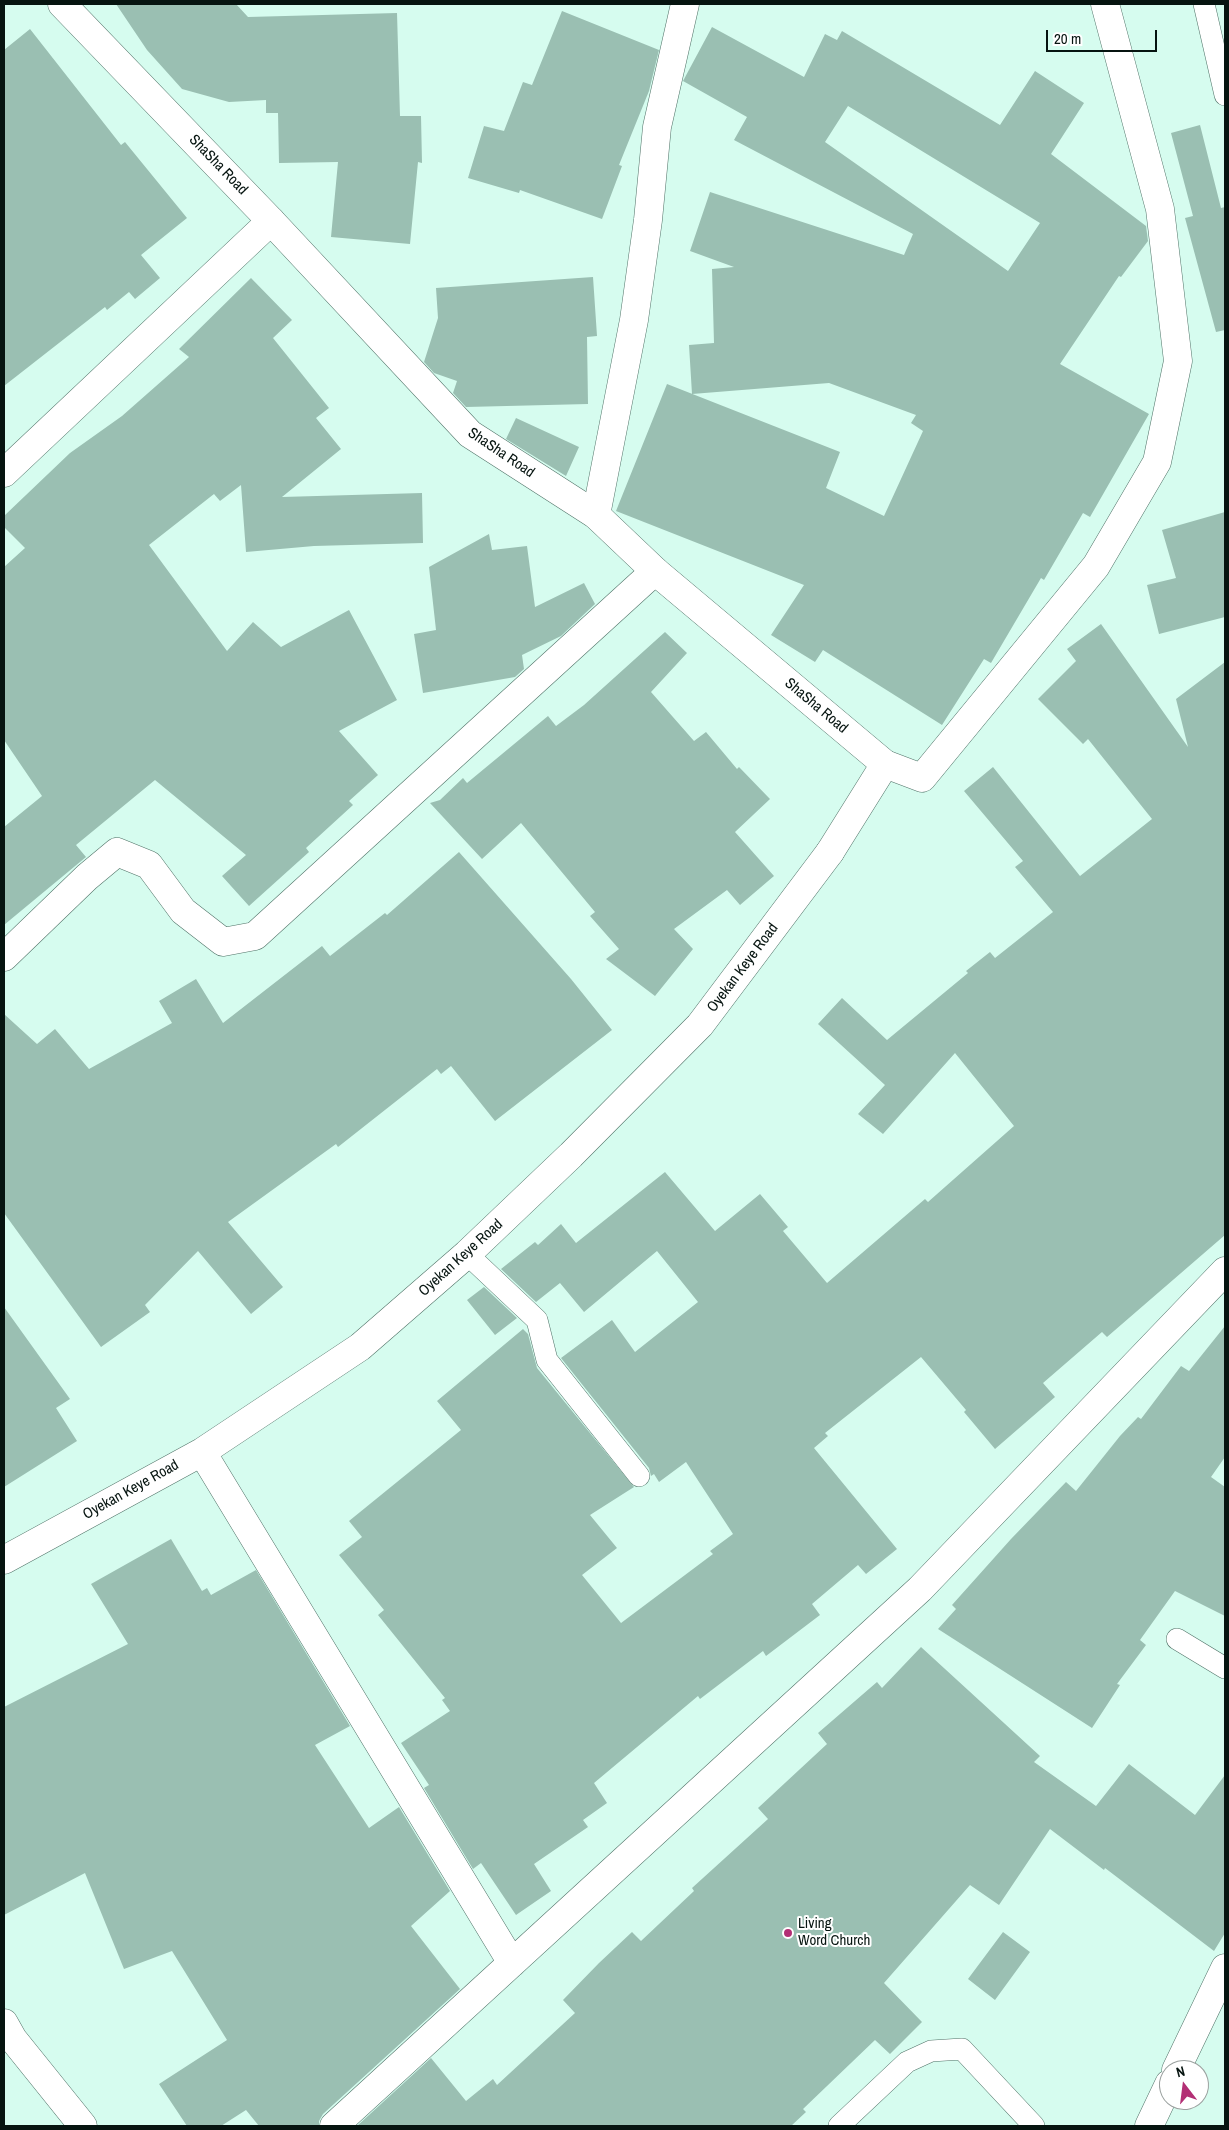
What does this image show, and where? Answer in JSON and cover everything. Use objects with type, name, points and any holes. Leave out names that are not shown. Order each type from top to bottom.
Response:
[{"type":"street","name":"ShaSha Road","points":[[62,4],[271,221],[470,434],[596,516],[655,571],[885,764],[922,778],[1096,566],[1157,462],[1178,361],[1160,208],[1105,4]]},
{"type":"street","points":[[596,516],[634,320],[648,220],[657,127],[685,4]]},
{"type":"street","points":[[4,473],[271,221]]},
{"type":"street","points":[[4,957],[87,877],[117,852],[149,866],[183,911],[223,942],[255,936],[655,571]]},
{"type":"street","name":"Oyekan Keye Road","points":[[4,1560],[202,1452],[360,1347],[467,1254],[571,1155],[700,1025],[830,852],[885,764]]},
{"type":"street","points":[[334,2126],[920,1590],[1225,1272]]},
{"type":"street","points":[[202,1452],[512,1963]]},
{"type":"street","points":[[1181,2060],[1225,1968]]},
{"type":"street","points":[[4,2023],[13,2039],[83,2126]]},
{"type":"street","points":[[1149,2126],[1159,2105]]},
{"type":"lane","points":[[1204,4],[1225,95]]},
{"type":"lane","points":[[467,1254],[537,1320],[547,1360],[639,1476]]},
{"type":"lane","points":[[1177,1639],[1225,1668]]},
{"type":"lane","points":[[839,2126],[907,2062],[931,2051],[962,2050],[1034,2126]]},
{"type":"building","points":[[116,4],[236,4],[248,17],[397,13],[400,116],[421,116],[422,163],[418,162],[410,244],[331,237],[338,162],[279,163],[278,113],[266,113],[266,100],[229,102],[182,89],[147,50]]},
{"type":"building","points":[[562,11],[659,50],[649,91],[619,165],[622,166],[602,219],[520,190],[519,193],[468,178],[484,126],[504,131],[523,82],[532,85]]},
{"type":"building","points":[[712,27],[804,77],[825,34],[837,40],[842,31],[1000,125],[1035,71],[1084,103],[1051,154],[1146,226],[1148,241],[1121,277],[1119,276],[1060,364],[1149,414],[1090,517],[1083,513],[1044,580],[1041,578],[991,663],[984,659],[942,725],[823,650],[815,662],[771,635],[804,585],[616,511],[667,384],[692,394],[689,345],[714,343],[712,269],[734,267],[690,251],[710,192],[904,255],[913,234],[734,140],[747,117],[683,81]],"holes":[[[848,106],[1040,223],[1008,271],[825,142]],[[829,383],[916,415],[911,423],[923,431],[884,516],[826,488],[840,452],[692,394]]]},
{"type":"building","points":[[30,29],[121,145],[125,142],[187,218],[141,255],[160,278],[135,299],[129,292],[107,310],[105,307],[4,386],[4,50]]},
{"type":"building","points":[[1200,125],[1221,208],[1225,207],[1225,330],[1216,332],[1185,218],[1193,216],[1171,133]]},
{"type":"building","points":[[593,277],[597,336],[587,337],[588,404],[466,407],[453,393],[457,381],[434,373],[424,362],[438,318],[436,288]]},
{"type":"building","points":[[251,278],[292,320],[273,338],[329,408],[316,418],[341,449],[282,497],[422,493],[423,543],[314,546],[246,552],[241,485],[220,501],[214,494],[149,545],[227,651],[253,622],[281,647],[349,610],[397,700],[339,731],[378,775],[349,801],[353,805],[306,848],[309,852],[249,906],[222,876],[246,855],[155,780],[76,845],[86,857],[4,925],[4,827],[42,796],[4,740],[4,567],[25,548],[4,527],[4,516],[70,453],[122,416],[189,357],[179,349]]},
{"type":"building","points":[[516,418],[579,447],[566,476],[506,439]]},
{"type":"building","points":[[1225,512],[1225,617],[1159,634],[1147,585],[1176,578],[1162,530]]},
{"type":"building","points":[[489,534],[492,550],[527,546],[535,607],[584,583],[595,604],[561,636],[522,655],[524,669],[515,677],[423,693],[414,634],[436,630],[429,567]]},
{"type":"building","points":[[1101,624],[1188,747],[1176,699],[1225,662],[1225,1235],[1107,1337],[1102,1332],[1043,1383],[1055,1397],[995,1449],[964,1412],[966,1410],[921,1357],[825,1433],[828,1436],[814,1448],[897,1549],[866,1574],[858,1565],[812,1604],[820,1615],[766,1656],[763,1651],[700,1699],[698,1696],[594,1783],[607,1803],[583,1820],[588,1827],[534,1864],[551,1891],[516,1915],[481,1863],[473,1869],[424,1788],[429,1785],[401,1743],[450,1711],[442,1700],[445,1698],[378,1615],[384,1610],[339,1555],[362,1537],[349,1521],[461,1430],[437,1401],[523,1329],[528,1334],[537,1368],[634,1487],[590,1515],[617,1548],[582,1575],[621,1623],[713,1554],[710,1551],[733,1534],[686,1462],[659,1482],[654,1474],[651,1476],[649,1468],[561,1358],[612,1320],[635,1352],[698,1302],[657,1251],[584,1312],[560,1283],[536,1302],[501,1269],[535,1242],[538,1245],[561,1224],[576,1243],[665,1172],[715,1231],[760,1194],[788,1227],[783,1231],[827,1283],[925,1199],[928,1202],[1014,1126],[955,1053],[883,1134],[858,1114],[885,1085],[818,1024],[842,998],[887,1040],[968,973],[966,971],[990,952],[995,958],[1053,912],[1015,867],[1023,861],[964,791],[993,767],[1080,876],[1152,819],[1088,739],[1083,744],[1038,699],[1076,661],[1067,649]]},
{"type":"building","points":[[665,632],[687,653],[651,692],[694,741],[706,732],[737,769],[739,767],[770,799],[735,832],[774,876],[740,905],[727,890],[674,929],[693,949],[655,996],[606,959],[619,949],[590,916],[595,912],[521,823],[482,859],[430,803],[440,800],[463,778],[467,783],[548,716],[556,726],[584,705]]},
{"type":"building","points":[[459,852],[571,979],[612,1030],[495,1121],[451,1066],[441,1074],[437,1069],[338,1147],[336,1144],[228,1222],[283,1287],[251,1314],[198,1251],[145,1305],[150,1312],[101,1347],[4,1213],[4,1014],[37,1044],[55,1029],[89,1069],[172,1023],[159,1001],[196,979],[223,1023],[322,946],[330,956],[385,913],[387,915]]},
{"type":"building","points":[[484,1287],[517,1318],[495,1335],[467,1300]]},
{"type":"building","points":[[4,1307],[70,1399],[56,1408],[77,1441],[4,1487]]},
{"type":"building","points":[[1225,1326],[1225,1457],[1211,1477],[1225,1487],[1225,1616],[1175,1591],[1140,1640],[1146,1645],[1117,1684],[1120,1685],[1092,1728],[938,1629],[956,1609],[952,1605],[1011,1539],[1066,1482],[1076,1491],[1120,1436],[1138,1417],[1141,1419],[1181,1366],[1189,1371]]},
{"type":"building","points":[[171,1539],[202,1591],[207,1588],[211,1595],[256,1570],[350,1726],[315,1745],[369,1828],[399,1807],[450,1891],[411,1926],[460,1989],[323,2114],[319,2121],[319,2126],[259,2126],[246,2110],[221,2126],[187,2126],[159,2084],[227,2040],[172,1951],[124,1969],[85,1873],[4,1915],[4,1707],[128,1644],[91,1584]]},
{"type":"building","points":[[921,1647],[1040,1756],[1034,1762],[1096,1806],[1129,1764],[1195,1815],[1225,1775],[1225,1933],[1214,1951],[1105,1868],[1104,1870],[1050,1829],[999,1905],[970,1885],[884,1983],[922,2022],[890,2054],[875,2040],[803,2109],[806,2112],[791,2126],[357,2126],[431,2058],[466,2101],[493,2079],[497,2085],[575,2013],[563,2000],[599,1963],[632,1932],[641,1941],[694,1891],[692,1888],[768,1819],[758,1808],[827,1744],[818,1733],[877,1682],[882,1688]]},
{"type":"building","points":[[1003,1932],[1030,1952],[995,2000],[968,1979]]},
{"type":"place","name":"Living Word Church","points":[[788,1933]]}]
